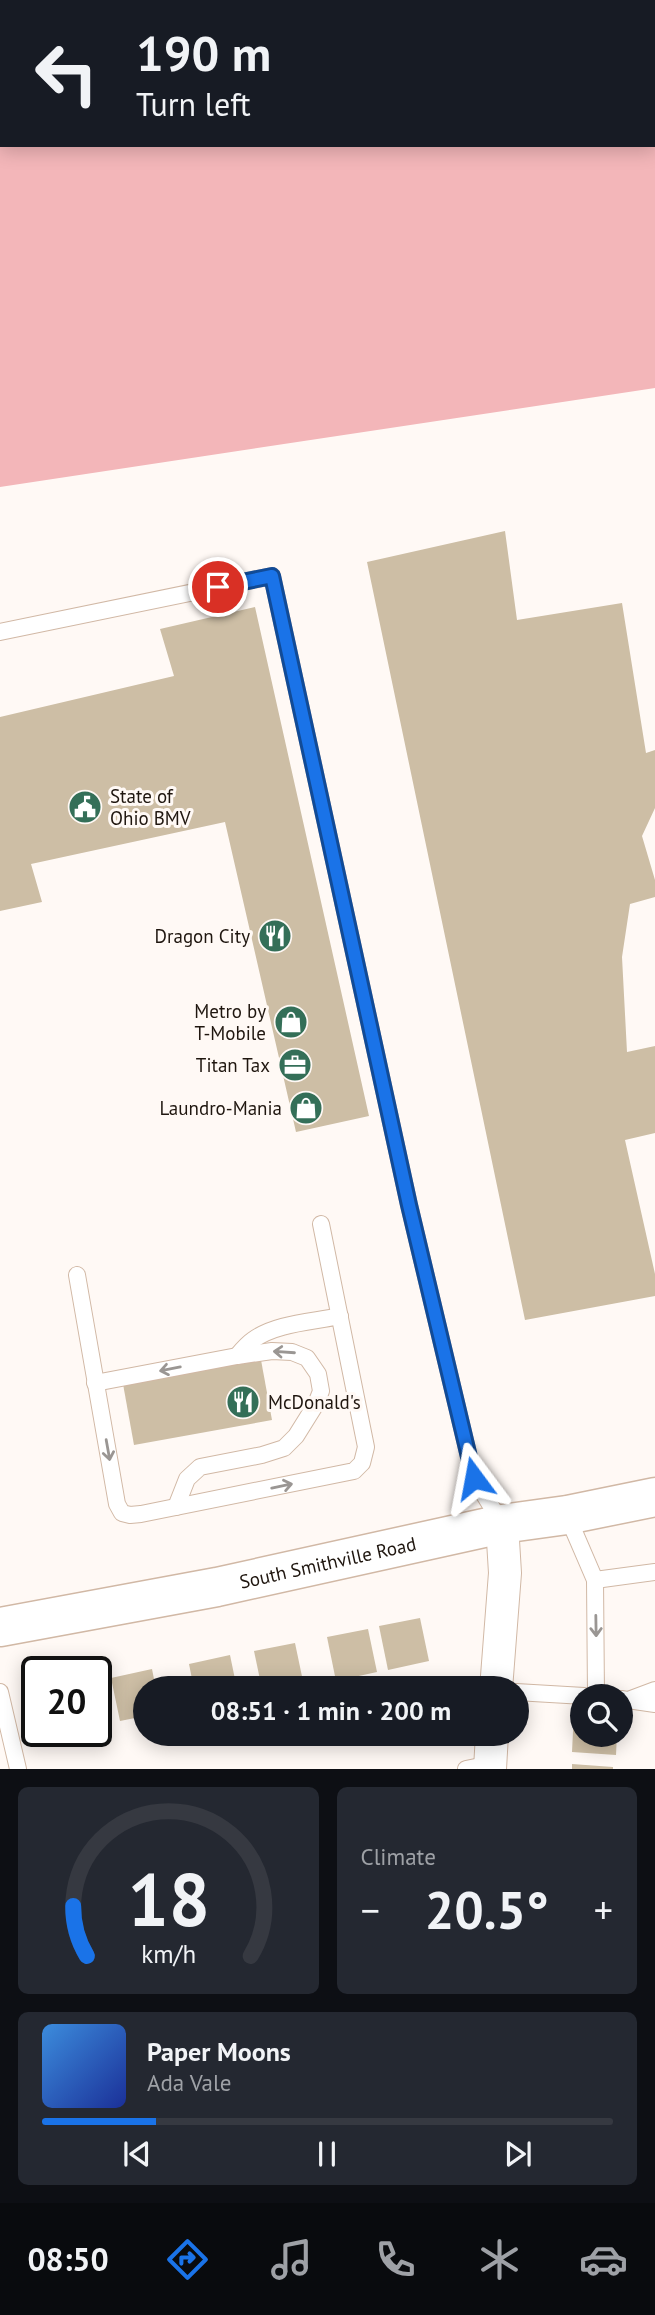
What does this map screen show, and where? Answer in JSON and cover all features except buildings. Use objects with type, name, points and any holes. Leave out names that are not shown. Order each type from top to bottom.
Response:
[{"type":"main road","name":"South Smithville Road","points":[[0,1627],[217,1587],[502,1524],[567,1515],[655,1497]]},
{"type":"street","points":[[497,1676],[505,1573],[502,1524]]},
{"type":"lane","points":[[0,632],[272,576],[409,1205],[474,1478],[502,1524]]},
{"type":"lane","points":[[77,1275],[117,1504],[122,1513],[141,1514],[354,1471],[362,1463],[366,1447],[321,1224]]},
{"type":"lane","points":[[237,1356],[250,1341],[261,1335],[281,1328],[340,1316]]},
{"type":"lane","points":[[95,1383],[237,1356],[292,1352],[307,1357],[318,1374],[321,1391],[296,1436],[284,1448],[200,1467],[187,1479],[176,1507]]},
{"type":"lane","points":[[567,1515],[595,1580],[596,1684]]},
{"type":"lane","points":[[595,1580],[655,1572]]},
{"type":"lane","points":[[633,1697],[655,1690]]},
{"type":"lane","points":[[0,1692],[18,1769]]},
{"type":"lane","points":[[529,1693],[570,1695]]},
{"type":"lane","points":[[633,1700],[655,1704]]},
{"type":"shaded area","points":[[0,147],[655,147],[655,388],[0,487]]},
{"type":"place","name":"State of Ohio BMV","points":[[85,807]]},
{"type":"place","name":"Dragon City","points":[[275,936]]},
{"type":"place","name":"Metro by T-Mobile","points":[[291,1022]]},
{"type":"place","name":"Titan Tax","points":[[295,1065]]},
{"type":"place","name":"Laundro-Mania","points":[[306,1108]]},
{"type":"place","name":"McDonald's","points":[[243,1402]]},
{"type":"route","points":[[218,587],[272,576],[409,1205],[474,1478]]}]
